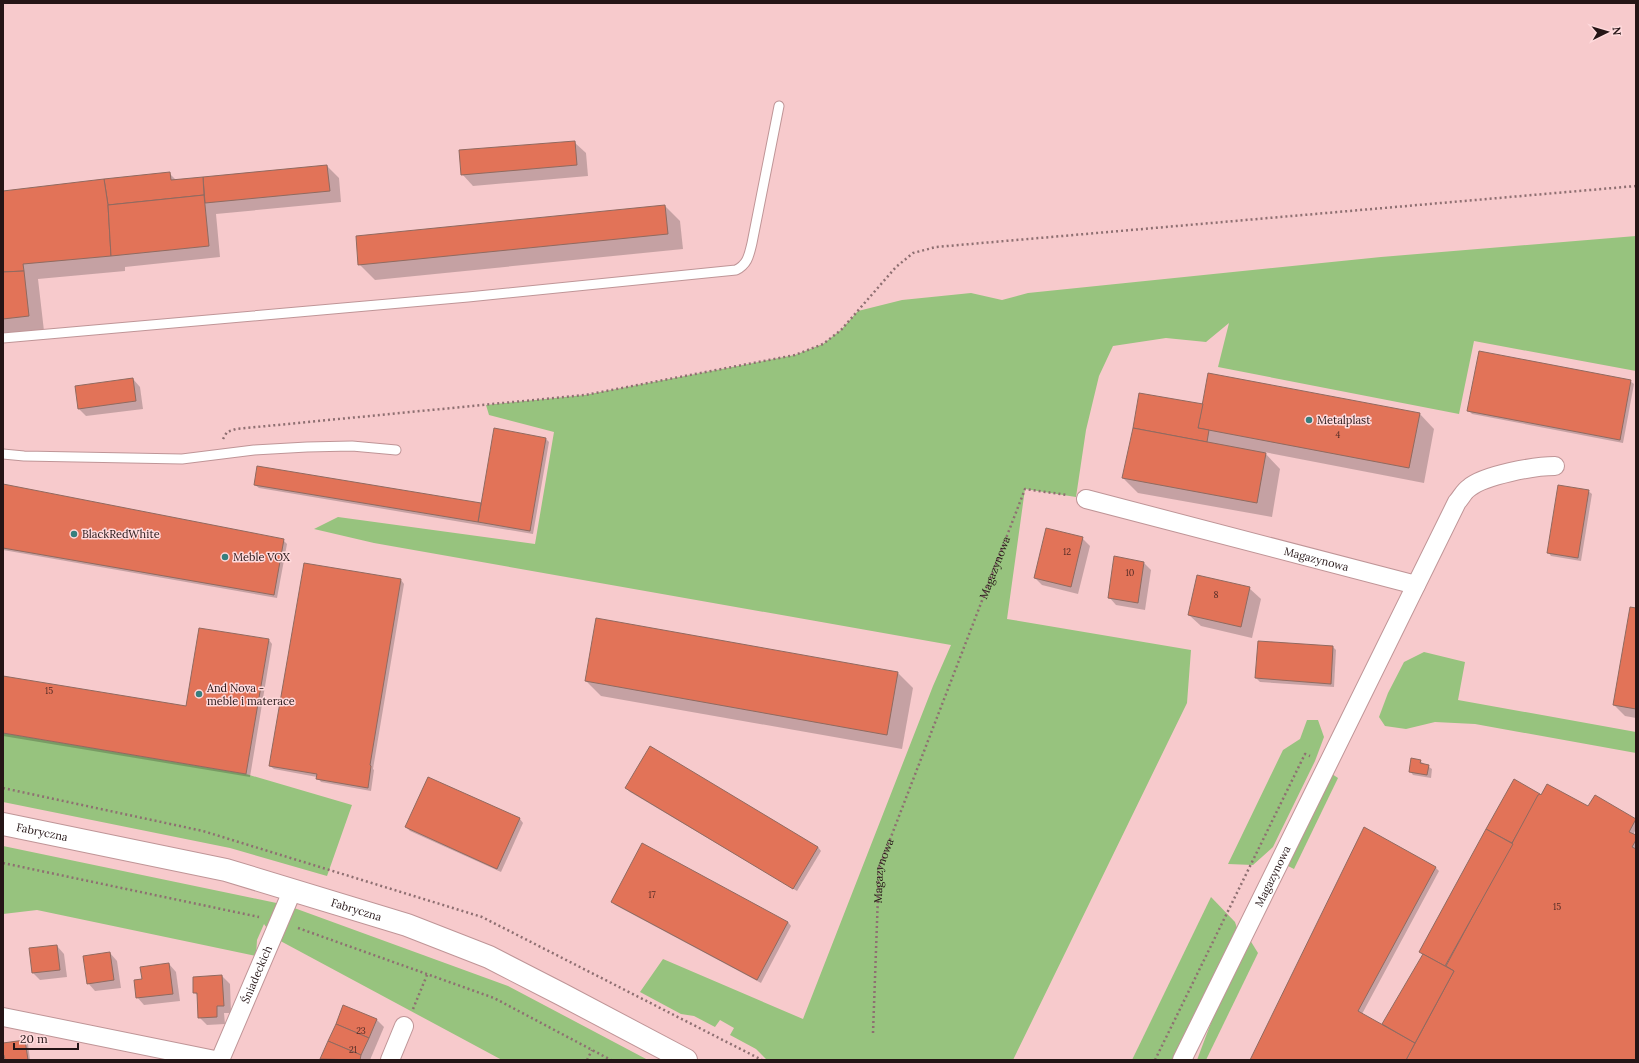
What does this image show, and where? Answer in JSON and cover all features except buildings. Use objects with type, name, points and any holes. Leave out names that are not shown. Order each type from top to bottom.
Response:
[{"type":"street","name":"Magazynowa","points":[[1182,1060],[1454,507],[1469,487],[1490,478],[1515,471],[1555,466]]},
{"type":"street","name":"Magazynowa","points":[[1086,499],[1416,585]]},
{"type":"street","name":"Fabryczna","points":[[3,824],[226,870],[293,889],[407,925],[489,957],[686,1060]]},
{"type":"street","name":"Śniadeckich","points":[[220,1060],[293,889]]},
{"type":"street","points":[[3,1017],[215,1060]]},
{"type":"street","points":[[390,1060],[404,1026]]},
{"type":"lane","points":[[3,338],[468,297],[736,270],[743,266],[748,260],[779,106]]},
{"type":"lane","points":[[3,454],[24,456],[182,459],[254,450],[315,447],[352,446],[396,450]]},
{"type":"path","points":[[219,455],[222,440],[228,432],[236,429],[585,395],[795,355],[823,344],[841,330],[896,267],[913,253],[936,247],[1636,186]]},
{"type":"path","name":"Magazynowa","points":[[873,1033],[879,868],[977,618],[1025,489],[1086,499]]},
{"type":"path","points":[[1155,1060],[1305,754],[1328,764]]},
{"type":"path","points":[[3,863],[279,921],[494,998],[611,1060]]},
{"type":"path","points":[[404,1026],[417,1001],[427,975]]},
{"type":"path","points":[[587,1060],[592,1050]]},
{"type":"green space","points":[[1636,236],[1636,371],[1474,341],[1459,414],[1218,367],[1229,323],[1206,342],[1166,338],[1113,346],[1099,376],[1086,430],[1076,497],[1025,489],[1007,619],[1191,650],[1187,703],[1013,1060],[767,1060],[756,1049],[730,1035],[734,1028],[720,1020],[715,1027],[694,1016],[681,1014],[640,992],[663,959],[803,1019],[933,686],[951,645],[374,543],[314,529],[338,517],[535,544],[554,432],[489,415],[486,405],[585,395],[795,355],[823,344],[841,330],[858,311],[902,300],[971,293],[1002,300],[1028,293],[1381,257]]},
{"type":"green space","points":[[1424,652],[1465,662],[1458,700],[1636,732],[1636,753],[1475,724],[1435,722],[1406,729],[1385,726],[1379,717],[1388,693],[1404,662]]},
{"type":"green space","points":[[1307,720],[1318,720],[1324,737],[1315,761],[1273,847],[1253,865],[1228,864],[1283,750],[1300,739]]},
{"type":"green space","points":[[3,733],[246,774],[352,805],[327,876],[230,848],[3,802]]},
{"type":"green space","points":[[1332,774],[1338,778],[1294,869],[1288,866]]},
{"type":"green space","points":[[3,846],[286,905],[508,986],[648,1060],[502,1060],[273,937],[264,924],[257,940],[256,956],[37,910],[3,914]]},
{"type":"green space","points":[[1211,897],[1235,922],[1241,940],[1182,1060],[1132,1060]]},
{"type":"green space","points":[[1245,932],[1258,953],[1206,1060],[1197,1060]]},
{"type":"place","name":"Metalplast","points":[[1309,420]]},
{"type":"place","name":"BlackRedWhite","points":[[74,534]]},
{"type":"place","name":"Meble VOX","points":[[225,557]]},
{"type":"place","name":"And Nova - meble i materace","points":[[199,694]]}]
